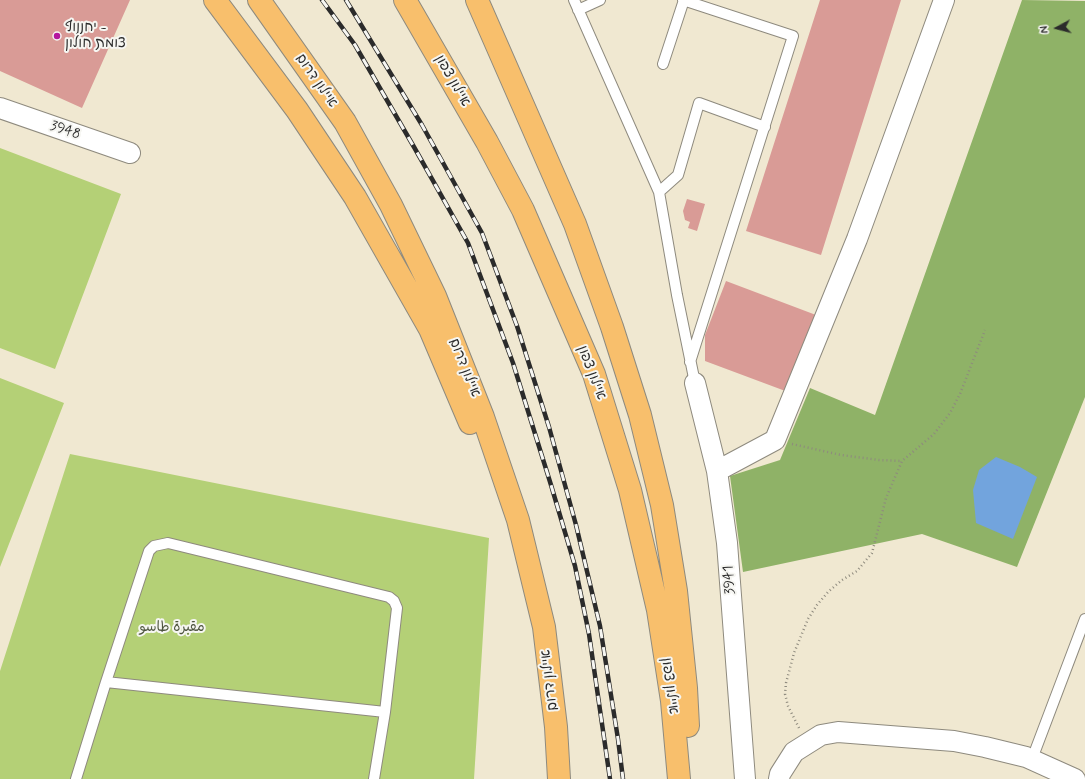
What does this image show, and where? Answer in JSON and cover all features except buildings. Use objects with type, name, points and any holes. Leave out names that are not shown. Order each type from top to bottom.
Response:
[{"type":"highway","points":[[215,0],[297,110],[355,197],[430,329],[482,450],[544,627]]},
{"type":"highway","name":"איילון דרום","points":[[258,0],[345,122],[391,205],[435,296],[484,417],[516,513],[544,627],[556,727],[559,779]]},
{"type":"highway","name":"איילון צפון","points":[[405,0],[487,142],[523,210],[594,374],[630,490],[658,610],[672,701],[678,779]]},
{"type":"highway","points":[[477,0],[575,224],[612,327],[640,415],[662,505],[676,591],[686,688],[689,760],[688,779]]},
{"type":"street","points":[[717,471],[775,440],[857,239],[944,0]]},
{"type":"street","name":"3948","points":[[0,108],[130,153]]},
{"type":"street","name":"3941","points":[[695,383],[717,471],[727,543],[745,779]]},
{"type":"street","points":[[779,779],[780,774],[794,752],[807,742],[821,735],[838,732],[916,737],[954,741],[992,748],[1032,759],[1075,779]]},
{"type":"lane","points":[[574,0],[659,192],[677,295],[695,383]]},
{"type":"lane","points":[[578,10],[600,0]]},
{"type":"lane","points":[[663,64],[684,0],[793,36],[690,362]]},
{"type":"lane","points":[[659,192],[678,175],[699,103],[765,127]]},
{"type":"lane","points":[[76,779],[106,682],[150,551],[154,546],[168,543],[389,597],[394,601],[397,608],[385,712],[374,779]]},
{"type":"lane","points":[[1032,759],[1085,619]]},
{"type":"lane","points":[[106,682],[385,712]]},
{"type":"path","points":[[807,742],[788,706],[785,694],[786,683],[794,653],[808,619],[828,592],[857,570],[872,553],[878,524],[886,498],[902,461],[934,434],[950,413],[960,394],[985,330]]},
{"type":"path","points":[[775,440],[841,455],[879,460],[902,461]]},
{"type":"green space","points":[[1022,0],[1085,1],[1085,397],[1017,567],[922,534],[743,572],[730,476],[780,460],[810,388],[875,415]]},
{"type":"green space","points":[[0,148],[121,194],[55,369],[0,348]]},
{"type":"green space","points":[[0,378],[64,403],[0,567]]},
{"type":"green space","name":"مقبرة طاسو","points":[[70,454],[489,538],[474,779],[0,779],[0,671]]},
{"type":"water","points":[[996,457],[1020,467],[1037,477],[1013,539],[976,523],[973,490],[979,470]]},
{"type":"railway","points":[[322,0],[355,45],[468,243],[513,363],[575,566],[589,634],[610,779]]},
{"type":"railway","points":[[346,0],[422,125],[482,233],[517,326],[549,427],[576,525],[600,626],[623,779]]},
{"type":"place","name":"יחננוף - צומת חולון","points":[[57,36]]}]
